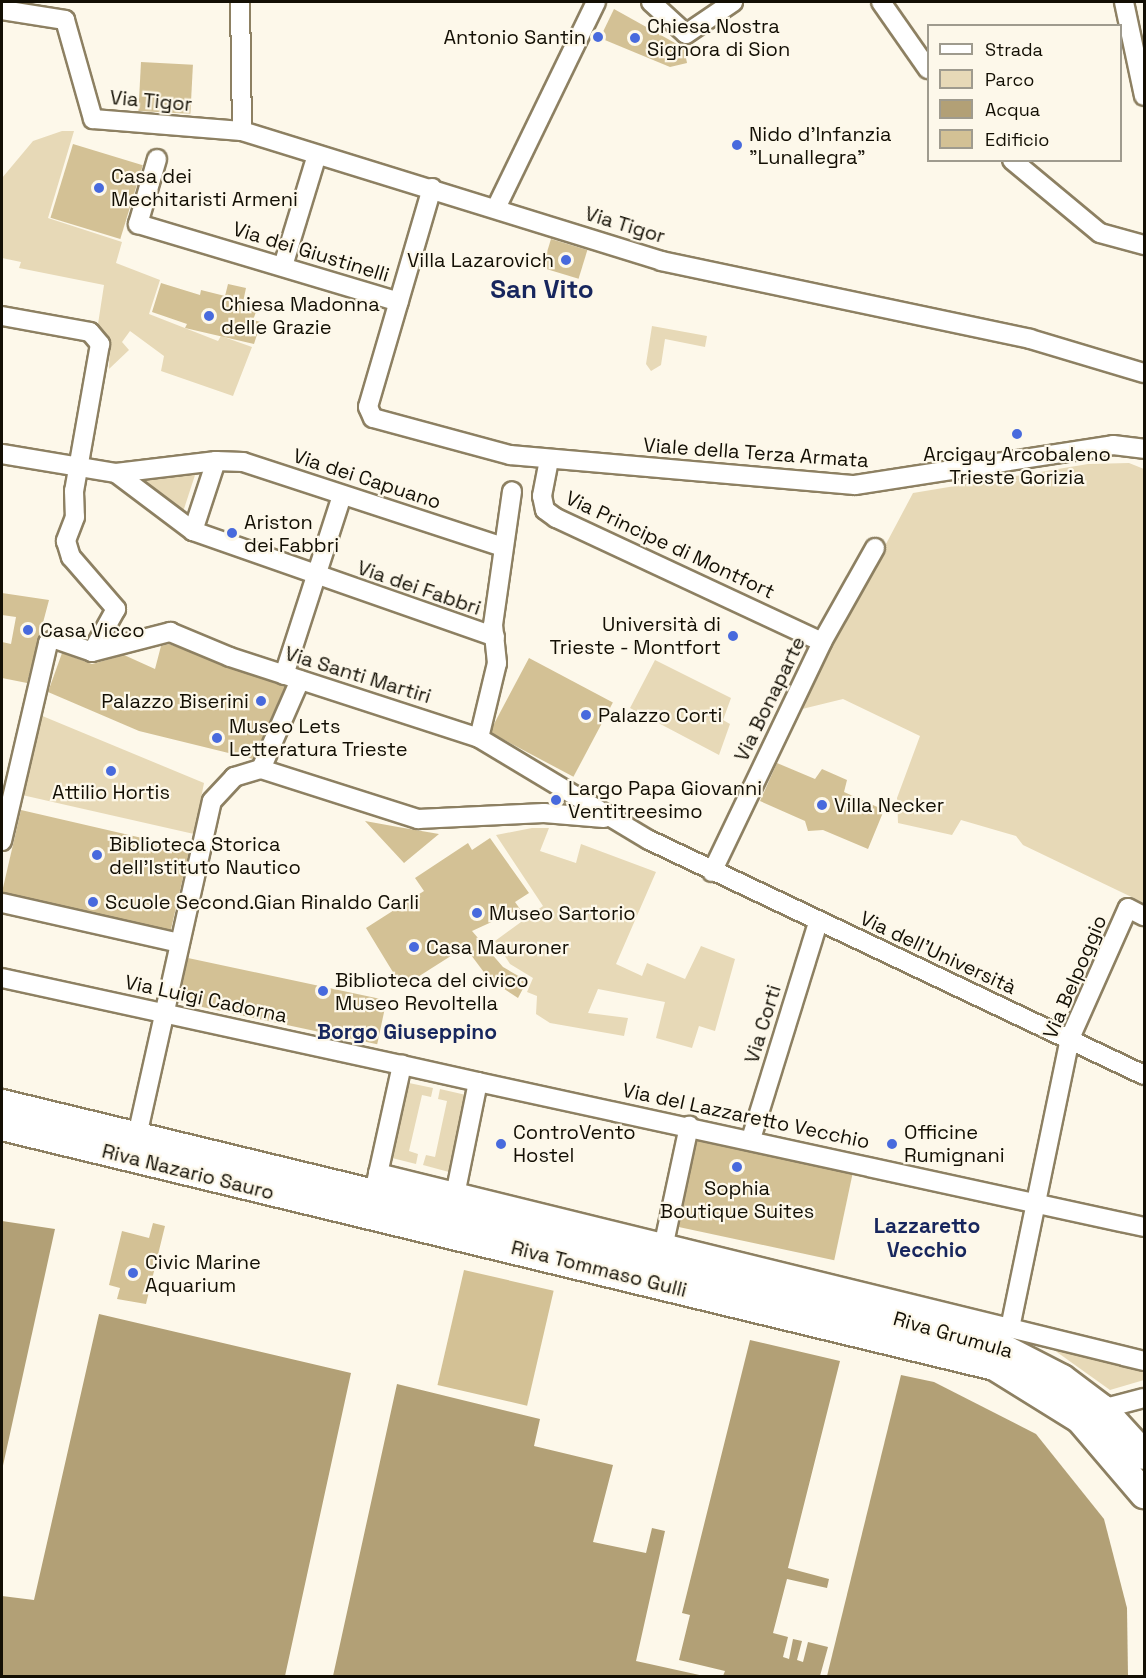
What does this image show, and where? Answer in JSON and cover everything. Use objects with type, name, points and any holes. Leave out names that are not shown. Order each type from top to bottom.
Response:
[{"type":"main road","name":"Riva Nazario Sauro","points":[[3,1119],[138,1129],[373,1194]]},
{"type":"main road","name":"Riva Nazario Sauro","points":[[3,1119],[373,1194]]},
{"type":"main road","points":[[373,1194],[454,1202]]},
{"type":"main road","name":"Riva Tommaso Gulli","points":[[373,1194],[832,1304]]},
{"type":"main road","name":"Riva Tommaso Gulli","points":[[454,1202],[832,1304]]},
{"type":"main road","name":"Riva Grumula","points":[[832,1304],[995,1366],[1062,1405],[1104,1442],[1144,1494]]},
{"type":"main road","name":"Riva Grumula","points":[[832,1304],[1006,1349],[1102,1409],[1144,1455]]},
{"type":"street","points":[[240,2],[242,131]]},
{"type":"street","points":[[496,207],[596,2]]},
{"type":"street","points":[[651,2],[686,34],[733,2]]},
{"type":"street","points":[[881,2],[927,68]]},
{"type":"street","points":[[1124,2],[1144,96]]},
{"type":"street","name":"Via Tigor","points":[[2,10],[64,20],[93,119],[242,131],[496,207],[661,261],[1030,339],[1144,373]]},
{"type":"street","points":[[283,266],[317,155]]},
{"type":"street","name":"Via dei Giustinelli","points":[[157,159],[138,224],[399,302]]},
{"type":"street","points":[[1014,162],[1100,233],[1144,245]]},
{"type":"street","points":[[399,302],[432,188]]},
{"type":"street","name":"Viale della Terza Armata","points":[[399,302],[368,414],[490,452],[549,460],[855,485],[1113,445],[1144,449]]},
{"type":"street","points":[[2,316],[90,332],[99,339],[66,549],[116,609],[92,652],[51,640],[34,698],[2,841]]},
{"type":"street","name":"Via dei Capuano","points":[[2,454],[79,469],[116,473],[236,460],[503,547]]},
{"type":"street","name":"Via Principe di Montfort","points":[[549,460],[543,496],[545,510],[556,518],[822,642]]},
{"type":"street","points":[[193,531],[216,461]]},
{"type":"street","name":"Via dei Fabbri","points":[[116,473],[193,531],[316,577],[495,638]]},
{"type":"street","points":[[478,738],[492,695],[503,547],[512,491]]},
{"type":"street","points":[[261,769],[292,677],[316,577],[342,495]]},
{"type":"street","name":"Via Bonaparte","points":[[712,872],[822,642],[875,548]]},
{"type":"street","name":"Via Santi Martiri","points":[[92,652],[170,632],[292,677],[478,738],[529,766],[611,819]]},
{"type":"street","points":[[138,1129],[203,844],[218,791],[234,777],[261,769],[418,819],[515,815],[611,819],[712,872]]},
{"type":"street","name":"Via dell'Università","points":[[712,872],[1070,1038],[1144,1075]]},
{"type":"street","points":[[2,903],[180,943]]},
{"type":"street","name":"Via Belpoggio","points":[[1010,1328],[1070,1038],[1128,908],[1144,916]]},
{"type":"street","name":"Via Corti","points":[[751,1139],[818,922]]},
{"type":"street","name":"Via Luigi Cadorna","points":[[2,978],[478,1082]]},
{"type":"street","points":[[373,1194],[402,1065]]},
{"type":"street","points":[[454,1202],[478,1082]]},
{"type":"street","name":"Via del Lazzaretto Vecchio","points":[[478,1082],[751,1139],[1144,1227]]},
{"type":"street","name":"Riva Nazario Sauro","points":[[2,1089],[138,1129]]},
{"type":"street","points":[[664,1243],[689,1126]]},
{"type":"street","name":"Riva Tommaso Gulli","points":[[454,1202],[664,1243],[832,1304]]},
{"type":"street","name":"Riva Grumula","points":[[832,1304],[1010,1328],[1144,1361]]},
{"type":"street","points":[[1102,1409],[1144,1398]]},
{"type":"street","points":[[1062,1405],[1098,1425],[1144,1477]]},
{"type":"green space","points":[[62,131],[74,131],[48,218],[122,242],[116,263],[160,280],[149,314],[218,341],[221,336],[252,347],[233,396],[161,371],[164,356],[130,331],[122,342],[129,350],[109,369],[110,341],[98,324],[104,285],[19,268],[21,262],[2,258],[2,178],[33,141]]},
{"type":"green space","points":[[652,326],[707,336],[705,347],[665,339],[661,365],[651,371],[646,364]]},
{"type":"green space","points":[[1129,463],[1144,469],[1144,903],[1023,845],[1016,836],[961,820],[952,835],[898,823],[897,798],[920,736],[843,699],[798,710],[913,493],[1088,464]]},
{"type":"green space","points":[[196,472],[182,515],[129,477]]},
{"type":"green space","points":[[655,660],[731,698],[723,720],[730,724],[719,755],[630,708]]},
{"type":"green space","points":[[40,715],[204,783],[194,834],[22,795]]},
{"type":"green space","points":[[532,828],[549,828],[540,851],[576,863],[581,844],[656,872],[616,964],[642,976],[647,963],[685,979],[701,946],[735,959],[715,1031],[699,1026],[692,1048],[656,1038],[665,1002],[598,989],[588,1013],[628,1018],[624,1036],[550,1023],[536,1014],[537,996],[527,992],[533,978],[510,964],[495,941],[543,906],[496,835]]},
{"type":"green space","points":[[409,1083],[433,1088],[431,1097],[422,1095],[409,1151],[418,1154],[416,1164],[392,1158]]},
{"type":"green space","points":[[440,1089],[466,1095],[449,1172],[423,1165],[426,1155],[435,1157],[447,1101],[438,1099]]},
{"type":"green space","points":[[1047,1345],[1144,1369],[1144,1380],[1110,1390]]},
{"type":"water","points":[[2,1221],[55,1229],[2,1470]]},
{"type":"water","points":[[99,1314],[351,1373],[285,1676],[2,1676],[2,1596],[34,1600]]},
{"type":"water","points":[[750,1340],[840,1361],[788,1568],[829,1579],[827,1588],[787,1579],[773,1633],[788,1637],[783,1657],[789,1659],[793,1639],[802,1641],[797,1660],[803,1662],[808,1642],[828,1647],[820,1676],[723,1676],[725,1671],[679,1660],[690,1615],[682,1613]]},
{"type":"water","points":[[901,1375],[934,1382],[1036,1434],[1104,1519],[1127,1608],[1128,1676],[827,1676]]},
{"type":"water","points":[[397,1384],[540,1419],[534,1446],[613,1465],[593,1542],[646,1553],[652,1528],[665,1531],[636,1661],[704,1676],[333,1676]]},
{"type":"building","name":"Chiesa Nostra Signora di Sion","points":[[614,9],[684,48],[687,63],[670,67],[600,38]]},
{"type":"building","points":[[141,62],[193,65],[190,114],[138,111]]},
{"type":"building","name":"Casa dei Mechitaristi Armeni","points":[[73,144],[143,165],[120,239],[50,218]]},
{"type":"building","name":"Villa Lazarovich","points":[[551,239],[587,250],[579,279],[542,268]]},
{"type":"building","name":"Chiesa Madonna delle Grazie","points":[[161,283],[200,295],[201,290],[225,296],[228,284],[246,288],[242,307],[256,312],[253,320],[261,322],[254,344],[185,328],[187,324],[152,312]]},
{"type":"building","name":"Casa Vicco","points":[[2,593],[49,600],[27,683],[2,678],[2,642],[11,644],[16,617],[2,615]]},
{"type":"building","name":"Palazzo Biserini","points":[[169,644],[285,687],[253,759],[139,731],[48,692],[62,653],[92,664],[124,655],[155,669],[161,646]]},
{"type":"building","name":"Palazzo Corti","points":[[529,658],[613,703],[573,777],[490,732]]},
{"type":"building","name":"Villa Necker","points":[[777,763],[815,779],[822,769],[847,780],[844,792],[884,810],[868,849],[823,830],[808,831],[805,821],[760,801]]},
{"type":"building","points":[[21,810],[190,849],[171,931],[2,892]]},
{"type":"building","points":[[365,821],[398,827],[439,834],[404,863]]},
{"type":"building","name":"Museo Sartorio","points":[[490,838],[529,893],[515,902],[520,909],[472,931],[503,967],[527,981],[518,998],[489,979],[465,947],[402,987],[366,928],[424,891],[415,878],[468,843],[472,850]]},
{"type":"building","points":[[188,958],[387,1000],[377,1044],[179,1002]]},
{"type":"building","points":[[697,1141],[853,1174],[834,1260],[679,1227]]},
{"type":"building","name":"Civic Marine Aquarium","points":[[153,1223],[165,1226],[146,1304],[117,1299],[120,1288],[109,1285],[122,1231],[149,1238]]},
{"type":"building","points":[[464,1270],[554,1291],[527,1406],[437,1385]]},
{"type":"place","name":"Antonio Santin","points":[[598,37]]},
{"type":"place","name":"Chiesa Nostra Signora di Sion","points":[[635,38]]},
{"type":"place","name":"Nido d'Infanzia \"Lunallegra\"","points":[[737,145]]},
{"type":"place","name":"Casa dei Mechitaristi Armeni","points":[[99,188]]},
{"type":"place","name":"Villa Lazarovich","points":[[566,260]]},
{"type":"place","name":"Chiesa Madonna delle Grazie","points":[[209,316]]},
{"type":"place","name":"Arcigay Arcobaleno Trieste Gorizia","points":[[1017,434]]},
{"type":"place","name":"Ariston dei Fabbri","points":[[232,533]]},
{"type":"place","name":"Casa Vicco","points":[[28,630]]},
{"type":"place","name":"Università di Trieste - Montfort","points":[[733,636]]},
{"type":"place","name":"Palazzo Biserini","points":[[261,701]]},
{"type":"place","name":"Palazzo Corti","points":[[586,715]]},
{"type":"place","name":"Museo Lets Letteratura Trieste","points":[[217,738]]},
{"type":"place","name":"Attilio Hortis","points":[[111,771]]},
{"type":"place","name":"Largo Papa Giovanni Ventitreesimo","points":[[556,800]]},
{"type":"place","name":"Villa Necker","points":[[822,805]]},
{"type":"place","name":"Biblioteca Storica dell'Istituto Nautico","points":[[97,855]]},
{"type":"place","name":"Scuole Second.Gian Rinaldo Carli","points":[[93,902]]},
{"type":"place","name":"Museo Sartorio","points":[[477,913]]},
{"type":"place","name":"Casa Mauroner","points":[[414,947]]},
{"type":"place","name":"Biblioteca del civico Museo Revoltella","points":[[323,991]]},
{"type":"place","name":"ControVento Hostel","points":[[501,1144]]},
{"type":"place","name":"Officine Rumignani","points":[[892,1144]]},
{"type":"place","name":"Sophia Boutique Suites","points":[[737,1167]]},
{"type":"place","name":"Civic Marine Aquarium","points":[[133,1273]]},
{"type":"district","name":"San Vito","points":[[542,290]]},
{"type":"district","name":"Borgo Giuseppino","points":[[407,1032]]},
{"type":"district","name":"Lazzaretto Vecchio","points":[[927,1238]]}]
